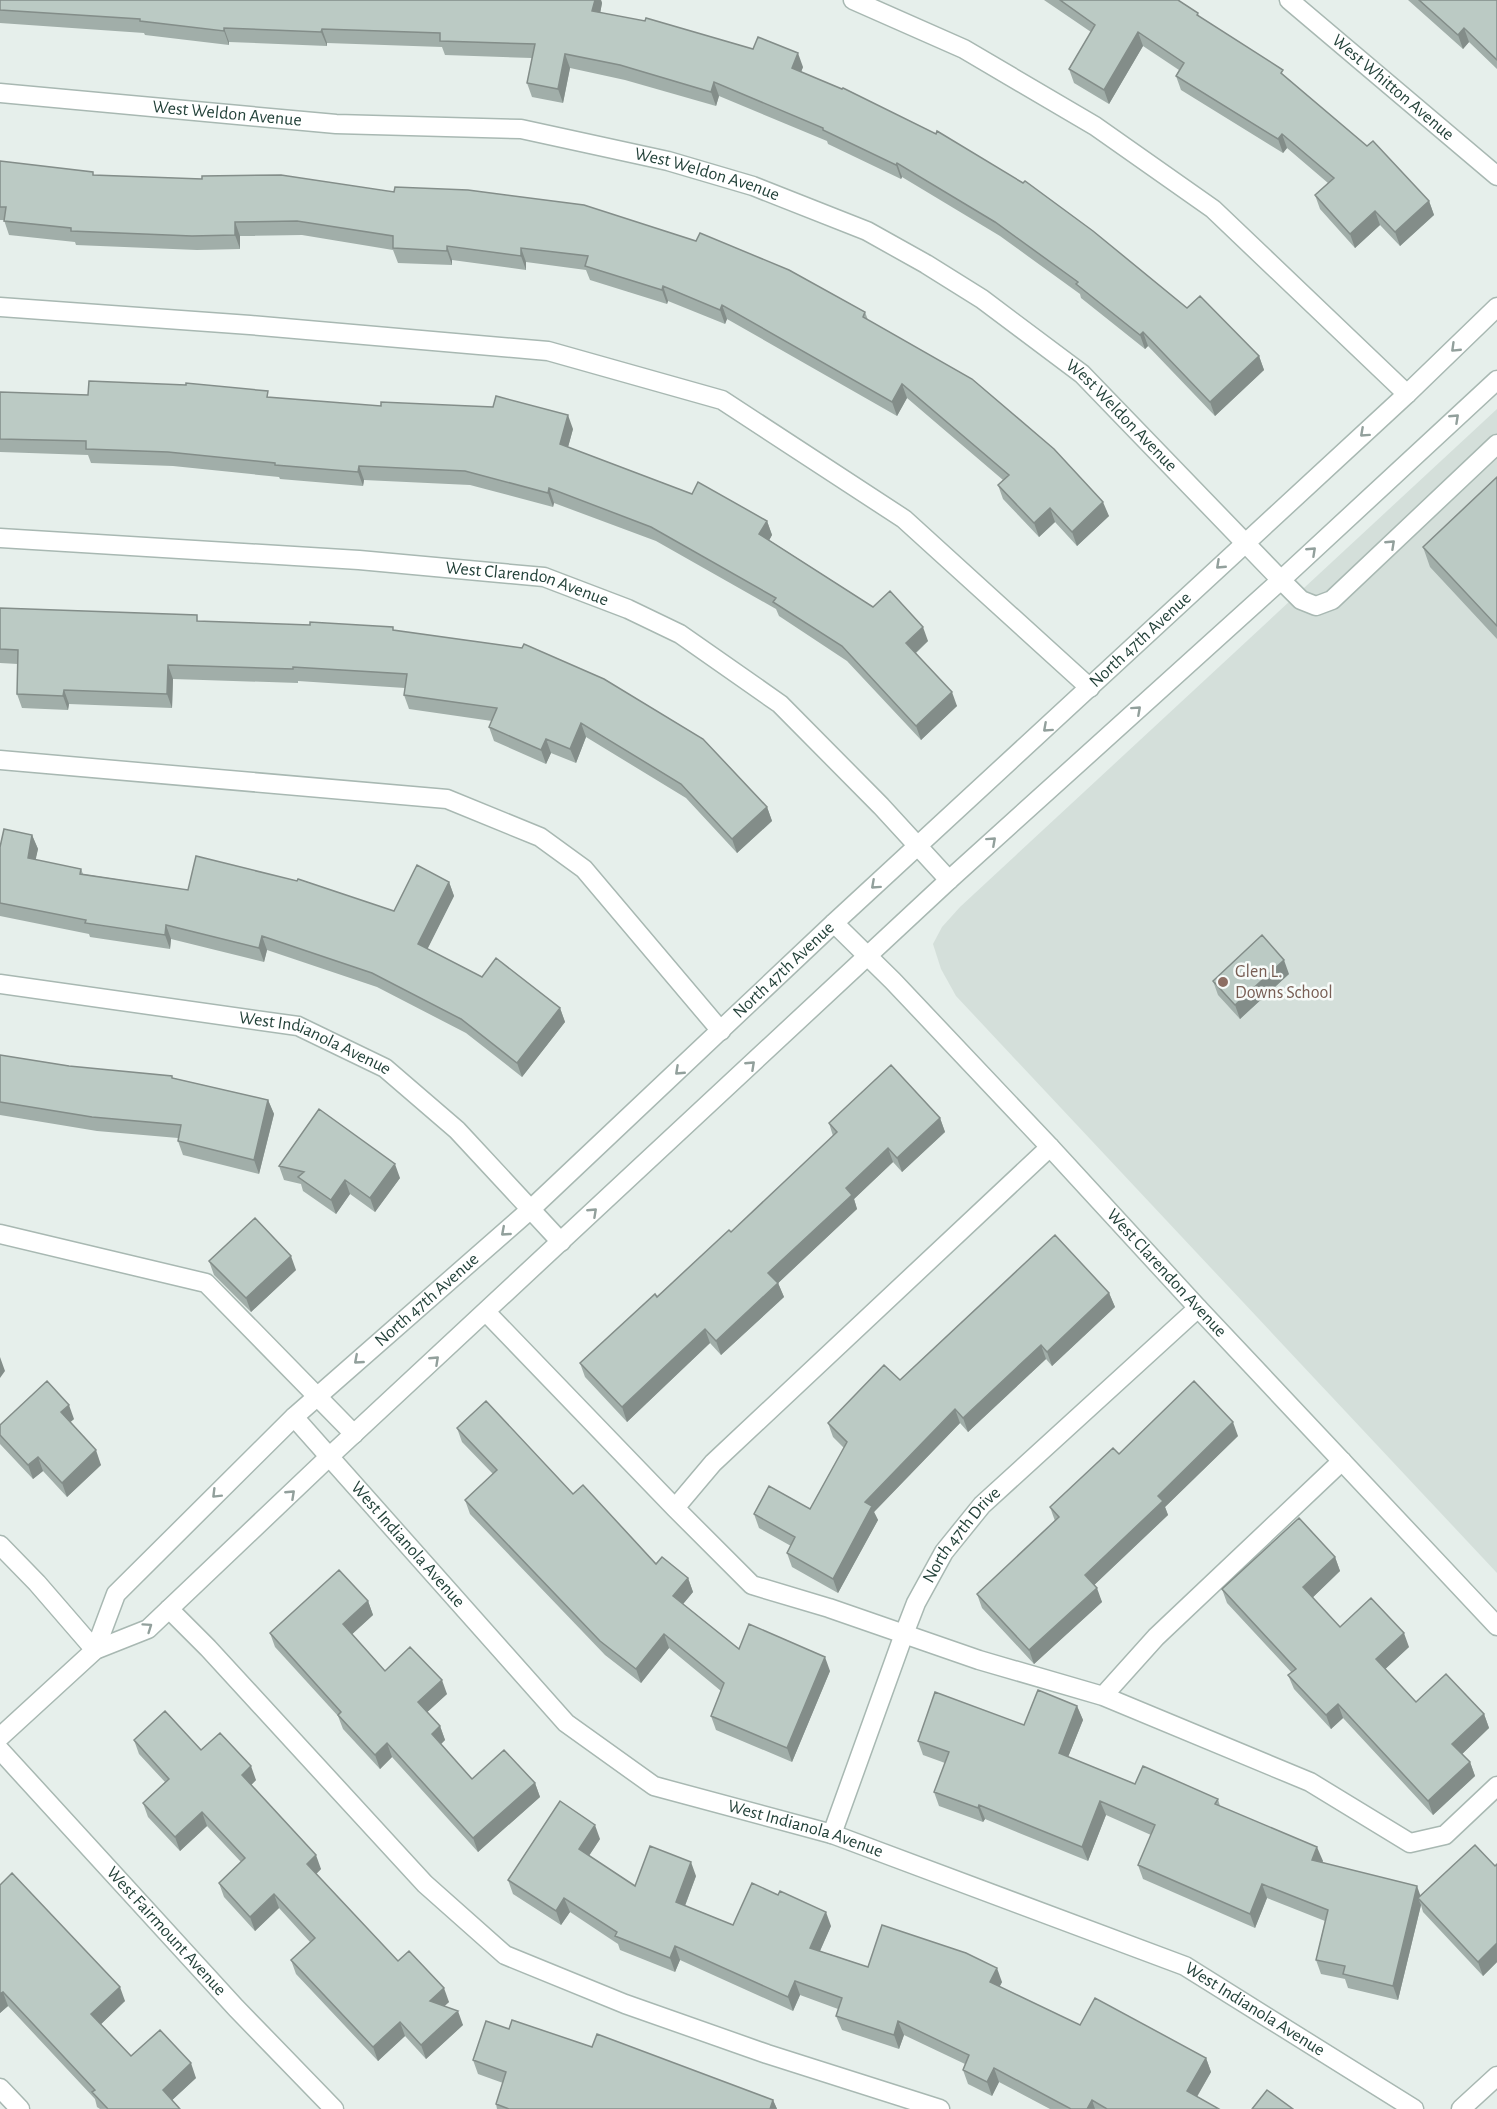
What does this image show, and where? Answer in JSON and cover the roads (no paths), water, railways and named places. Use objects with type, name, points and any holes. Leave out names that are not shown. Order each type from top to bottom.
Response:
[{"type":"street","points":[[853,0],[964,49],[1095,126],[1213,209],[1407,394]]},
{"type":"street","name":"West Whitton Avenue","points":[[1289,0],[1497,176]]},
{"type":"street","name":"West Weldon Avenue","points":[[0,93],[336,124],[521,129],[668,161],[753,186],[867,231],[982,299],[1082,374],[1301,600],[1316,606],[1332,600],[1497,444]]},
{"type":"street","points":[[0,307],[250,325],[548,351],[722,400],[904,519],[1090,688]]},
{"type":"street","name":"North 47th Avenue","points":[[95,1650],[116,1594],[294,1417],[531,1209],[834,923],[1407,394],[1497,307]]},
{"type":"street","name":"North 47th Avenue","points":[[0,1737],[95,1650],[148,1629],[330,1456],[949,880],[1281,580],[1497,380]]},
{"type":"street","name":"West Clarendon Avenue","points":[[0,538],[359,560],[544,577],[628,609],[680,634],[780,704],[881,806],[949,880]]},
{"type":"street","points":[[0,760],[447,799],[540,837],[584,869],[721,1031]]},
{"type":"street","name":"West Clarendon Avenue","points":[[834,923],[893,981],[1050,1147],[1497,1626]]},
{"type":"street","name":"West Indianola Avenue","points":[[0,984],[298,1026],[385,1068],[457,1130],[561,1242]]},
{"type":"street","points":[[675,1508],[713,1463],[1050,1147]]},
{"type":"street","points":[[0,1234],[206,1283],[354,1434]]},
{"type":"street","name":"North 47th Drive","points":[[832,1834],[904,1634],[916,1604],[944,1552],[982,1505],[1198,1308]]},
{"type":"street","points":[[486,1312],[752,1585],[979,1660],[1103,1696],[1310,1782],[1410,1843],[1445,1835],[1497,1786]]},
{"type":"street","name":"West Indianola Avenue","points":[[294,1417],[566,1723],[654,1786],[832,1834],[1185,1966],[1414,2109]]},
{"type":"street","points":[[1103,1696],[1156,1637],[1342,1461]]},
{"type":"street","points":[[0,1545],[37,1583],[95,1650]]},
{"type":"street","points":[[169,1609],[208,1648],[425,1884],[504,1956],[625,2004],[767,2054],[940,2109]]},
{"type":"street","name":"West Fairmount Avenue","points":[[0,1750],[236,2008],[334,2109]]},
{"type":"street","points":[[1461,2109],[1497,2076]]},
{"type":"street","points":[[0,2088],[20,2109]]},
{"type":"place","name":"Glen L. Downs School","points":[[1223,982]]}]
